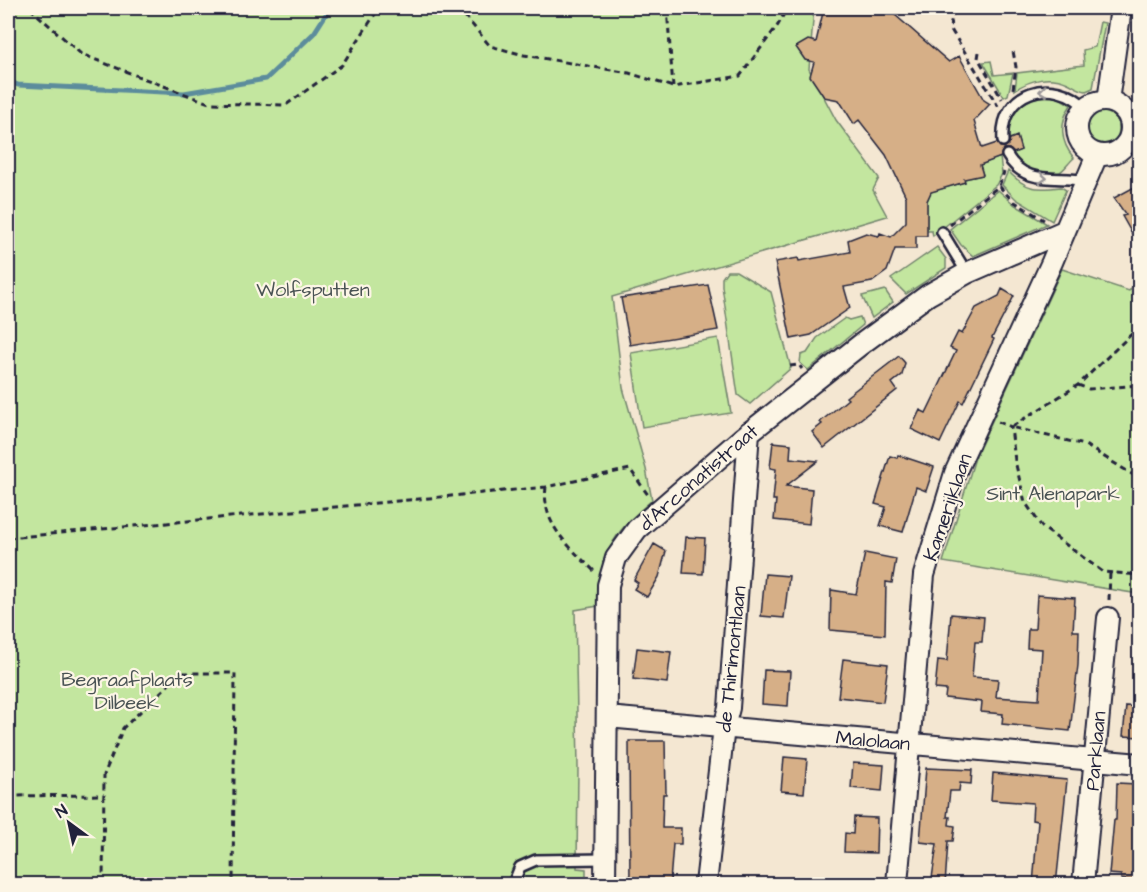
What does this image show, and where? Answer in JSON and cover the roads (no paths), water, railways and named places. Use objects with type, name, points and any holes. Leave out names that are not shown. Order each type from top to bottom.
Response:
[{"type":"street","points":[[1108,101],[1121,8]]},
{"type":"street","points":[[1108,101],[1126,111],[1135,133],[1126,147],[1119,152],[1110,156],[1097,155],[1084,146],[1077,132],[1078,119],[1086,108],[1098,102],[1108,101]]},
{"type":"street","name":"Kamerijklaan","points":[[897,885],[924,575],[951,485],[1052,262],[1097,155]]},
{"type":"street","name":"d'Arconatistraat","points":[[605,885],[608,585],[616,558],[628,539],[749,432],[894,319],[928,295],[967,273],[1064,231]]},
{"type":"street","name":"de Thirimontlaan","points":[[706,885],[724,727],[729,708],[749,432]]},
{"type":"street","name":"Parklaan","points":[[1083,885],[1108,618]]},
{"type":"street","name":"Malolaan","points":[[607,717],[1140,764]]},
{"type":"lane","points":[[1003,141],[1002,133],[1009,111],[1028,94],[1047,90],[1061,92],[1077,100],[1086,108]]},
{"type":"lane","points":[[1007,155],[1018,169],[1028,175],[1044,179],[1065,177],[1086,181]]},
{"type":"lane","points":[[942,232],[967,273]]},
{"type":"lane","points":[[513,885],[520,867],[536,860],[605,859]]},
{"type":"waterway","points":[[8,81],[18,85],[184,93],[266,79],[314,33],[330,8]]},
{"type":"park label","name":"Wolfsputten","points":[[313,289]]},
{"type":"park label","name":"Sint Alenapark","points":[[1053,493]]},
{"type":"park label","name":"Begraafplaats Dilbeek","points":[[127,690]]}]
